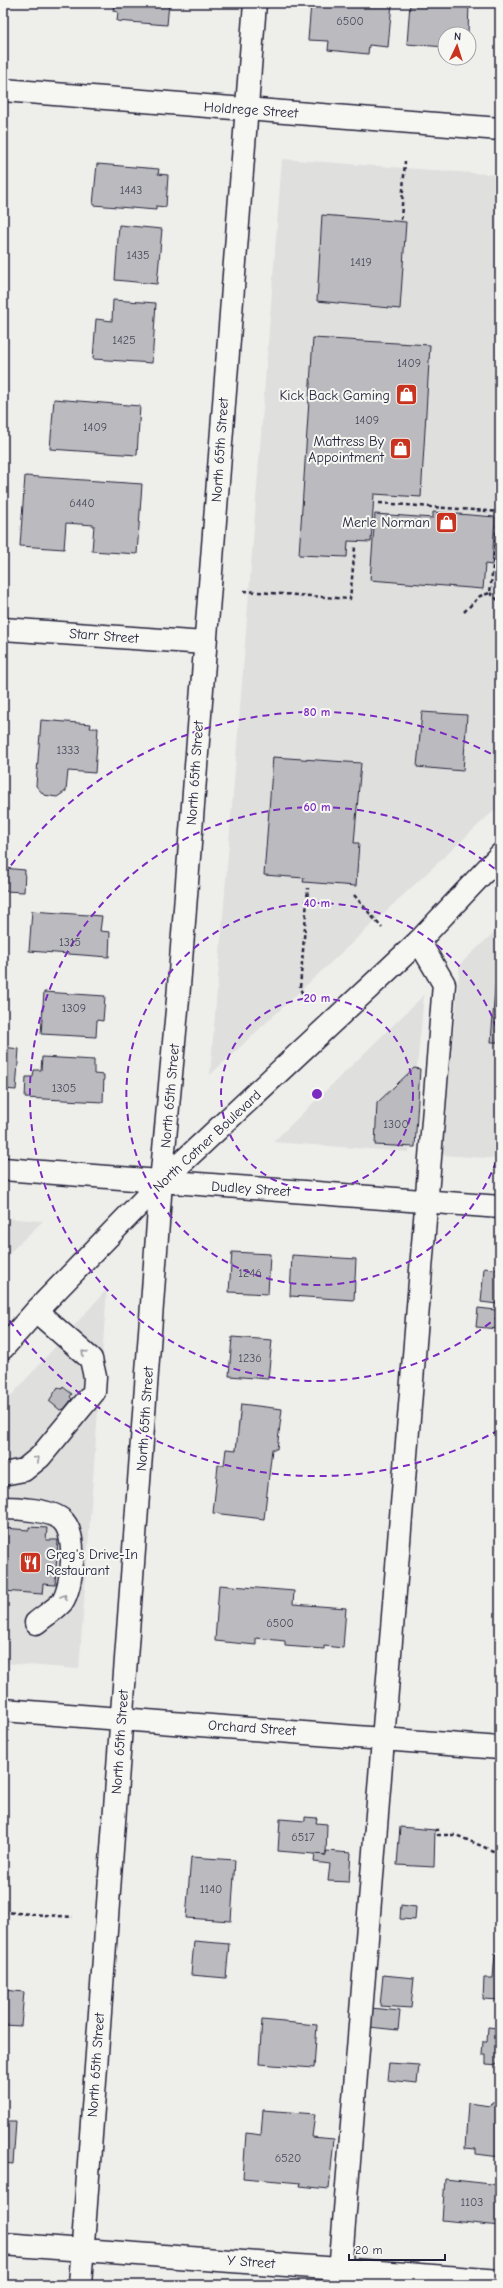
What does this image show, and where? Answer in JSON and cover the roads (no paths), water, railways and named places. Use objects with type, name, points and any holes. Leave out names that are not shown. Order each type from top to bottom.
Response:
[{"type":"street","name":"North 65th Street","points":[[80,2285],[161,1182],[178,999],[248,110],[255,3]]},
{"type":"street","name":"Holdrege Street","points":[[3,90],[500,129]]},
{"type":"street","name":"Starr Street","points":[[3,629],[205,643]]},
{"type":"street","name":"North Cotner Boulevard","points":[[3,1348],[36,1310],[161,1182],[419,941],[500,855]]},
{"type":"street","name":"North Cotner Boulevard","points":[[419,941],[500,876]]},
{"type":"street","points":[[340,2277],[444,984],[419,941]]},
{"type":"street","name":"Dudley Street","points":[[3,1169],[500,1207]]},
{"type":"street","points":[[3,1474],[24,1470],[40,1457],[94,1392],[95,1377],[91,1359],[36,1310]]},
{"type":"street","points":[[3,1508],[21,1508],[54,1515],[62,1520],[68,1529],[72,1542],[70,1588],[61,1602],[36,1623]]},
{"type":"street","name":"Orchard Street","points":[[3,1710],[500,1748]]},
{"type":"street","name":"Y Street","points":[[3,2244],[83,2249],[340,2277],[500,2280]]},
{"type":"place","name":"Kick Back Gaming","points":[[406,395]]},
{"type":"place","name":"Mattress By Appointment","points":[[400,449]]},
{"type":"place","name":"Merle Norman","points":[[446,522]]},
{"type":"place","name":"Greg's Drive-In Restaurant","points":[[30,1562]]}]
